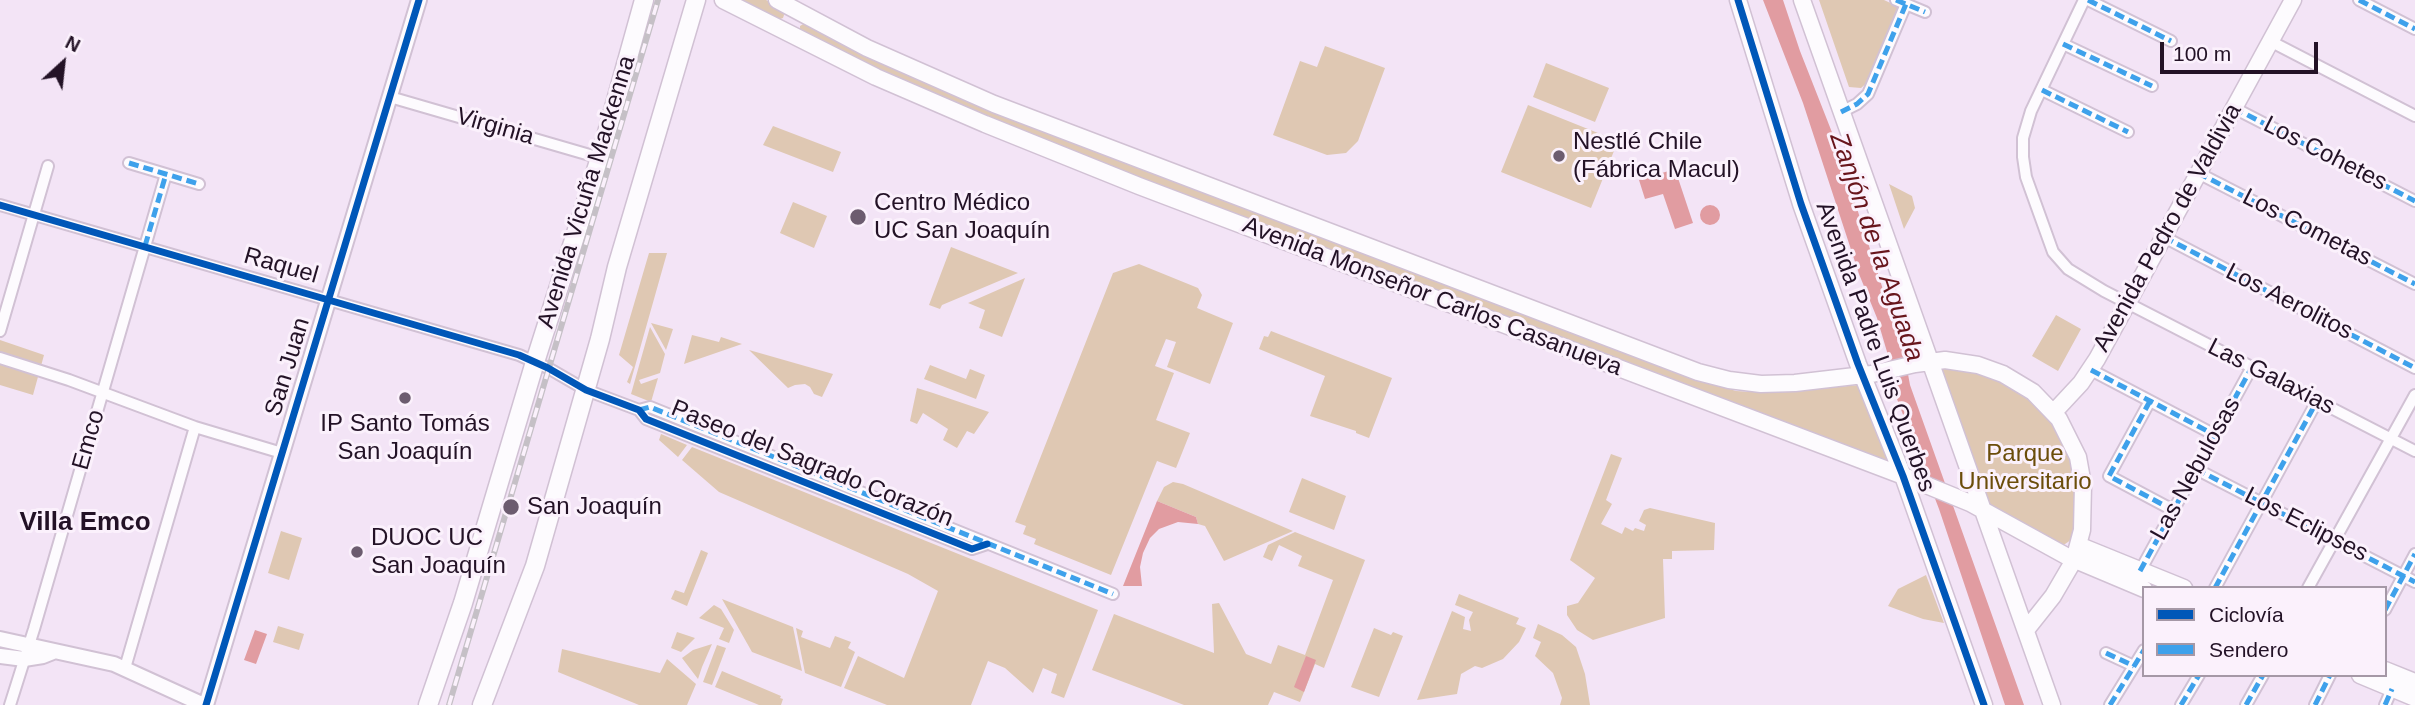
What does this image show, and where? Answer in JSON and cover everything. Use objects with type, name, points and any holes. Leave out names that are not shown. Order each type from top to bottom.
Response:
[{"type":"main road","name":"Avenida Vicuña Mackenna","points":[[428,705],[463,603],[600,158],[644,0]]},
{"type":"main road","name":"Avenida Vicuña Mackenna","points":[[482,705],[536,566],[586,390],[617,267],[696,0]]},
{"type":"main road","name":"Avenida Monseñor Carlos Casanueva","points":[[723,0],[876,77],[985,124],[1139,186],[1908,478],[1977,506],[2076,552],[2142,588]]},
{"type":"main road","name":"Avenida Monseñor Carlos Casanueva","points":[[777,0],[877,53],[994,104],[1698,372],[1761,384],[1807,382],[1870,374],[1923,363],[1966,362],[1996,371],[2024,386],[2054,412],[2071,440],[2081,470],[2084,514],[2076,552]]},
{"type":"main road","name":"Avenida Padre Luis Querbes","points":[[1738,0],[1801,204],[1870,374],[1908,478],[1984,705]]},
{"type":"main road","points":[[1802,0],[1923,363],[2026,630],[2052,705]]},
{"type":"main road","name":"Avenida Pedro de Valdivia","points":[[2054,412],[2091,370],[2292,0]]},
{"type":"main road","name":"Avenida Monseñor Carlos Casanueva","points":[[2076,552],[2140,571],[2178,586]]},
{"type":"main road","points":[[2026,630],[2053,596],[2076,552]]},
{"type":"main road","points":[[2387,671],[2415,682]]},
{"type":"main road","points":[[2365,677],[2415,698]]},
{"type":"street","name":"San Juan","points":[[205,705],[419,0]]},
{"type":"street","points":[[2086,0],[2171,41]]},
{"type":"street","name":"Las Galaxias","points":[[2086,0],[2024,131],[2023,157],[2026,177],[2050,245],[2063,264],[2127,303],[2415,451]]},
{"type":"street","points":[[2359,0],[2415,29]]},
{"type":"street","points":[[1841,112],[1857,104],[1868,94],[1901,2],[1925,12]]},
{"type":"street","points":[[2270,41],[2415,116]]},
{"type":"street","points":[[2063,44],[2152,86]]},
{"type":"street","points":[[2042,90],[2129,132]]},
{"type":"street","name":"Virginia","points":[[390,97],[600,158]]},
{"type":"street","name":"Los Cohetes","points":[[2234,108],[2415,201]]},
{"type":"street","points":[[129,163],[199,184]]},
{"type":"street","points":[[0,331],[48,166]]},
{"type":"street","name":"Los Cometas","points":[[2199,173],[2415,284]]},
{"type":"street","name":"Emco","points":[[10,705],[166,174]]},
{"type":"street","name":"Raquel","points":[[0,205],[329,299],[535,362],[586,390]]},
{"type":"street","name":"Los Aerolitos","points":[[2164,237],[2415,368]]},
{"type":"street","points":[[0,358],[195,427],[282,453]]},
{"type":"street","name":"Las Nebulosas","points":[[2140,571],[2252,368]]},
{"type":"street","points":[[2091,370],[2215,435]]},
{"type":"street","name":"Paseo del Sagrado Corazón","points":[[586,390],[639,410],[646,419],[972,549],[987,544],[1113,594]]},
{"type":"street","points":[[2309,586],[2415,395]]},
{"type":"street","points":[[2150,401],[2109,476],[2174,510]]},
{"type":"street","points":[[2216,586],[2317,401]]},
{"type":"street","points":[[125,668],[195,427]]},
{"type":"street","name":"Los Eclipses","points":[[2196,469],[2415,582]]},
{"type":"street","points":[[2387,606],[2415,554]]},
{"type":"street","points":[[0,639],[26,652],[43,656],[54,652],[94,658],[125,668],[205,705]]},
{"type":"street","points":[[0,656],[26,652]]},
{"type":"street","points":[[2106,653],[2134,666]]},
{"type":"street","points":[[2110,705],[2142,653]]},
{"type":"street","points":[[2181,705],[2198,677]]},
{"type":"street","points":[[2246,705],[2262,677]]},
{"type":"street","points":[[2315,705],[2329,677]]},
{"type":"street","points":[[2385,705],[2392,688]]},
{"type":"green space","points":[[735,0],[766,0],[783,9],[783,18],[777,20]]},
{"type":"green space","points":[[1819,0],[1884,0],[1901,8],[1869,81],[1861,88],[1849,87]]},
{"type":"green space","points":[[805,23],[1682,374],[1736,391],[1770,393],[1859,385],[1889,462],[1883,465],[1247,222],[885,75],[800,31],[800,26]]},
{"type":"green space","points":[[1325,46],[1385,68],[1358,141],[1346,153],[1327,155],[1273,135],[1300,61],[1317,67]]},
{"type":"green space","name":"Nestlé Chile (Fábrica Macul)","points":[[1546,63],[1609,88],[1595,122],[1533,97]]},
{"type":"green space","name":"Nestlé Chile (Fábrica Macul)","points":[[1528,105],[1618,141],[1591,208],[1501,172]]},
{"type":"green space","points":[[773,126],[841,152],[833,172],[763,145]]},
{"type":"green space","points":[[1889,184],[1912,196],[1915,208],[1904,229]]},
{"type":"green space","points":[[793,202],[827,216],[814,248],[780,233]]},
{"type":"green space","points":[[951,247],[1018,273],[942,305],[940,309],[929,305]]},
{"type":"green space","points":[[649,253],[667,253],[630,384],[627,382],[633,367],[619,355]]},
{"type":"green space","points":[[1139,264],[1198,288],[1202,295],[1197,308],[1233,323],[1210,384],[1167,367],[1176,342],[1166,339],[1155,366],[1174,373],[1156,420],[1190,433],[1176,468],[1157,461],[1111,575],[1034,544],[1036,539],[1023,534],[1026,526],[1015,522],[1113,273]]},
{"type":"green space","points":[[1025,278],[1002,337],[979,328],[985,310],[968,303]]},
{"type":"green space","points":[[2056,315],[2081,329],[2058,371],[2032,356]]},
{"type":"green space","points":[[651,323],[673,329],[666,350]]},
{"type":"green space","points":[[650,327],[665,354],[660,373],[639,380],[641,384],[658,378],[651,402],[631,394]]},
{"type":"green space","points":[[1271,331],[1392,378],[1369,438],[1310,416],[1325,376],[1259,349],[1264,336],[1268,337]]},
{"type":"green space","points":[[692,335],[719,342],[721,337],[742,344],[684,364]]},
{"type":"green space","points":[[0,340],[44,355],[33,395],[0,385]]},
{"type":"green space","points":[[749,350],[833,374],[822,397],[814,394],[805,384],[788,388]]},
{"type":"green space","points":[[930,365],[966,379],[970,369],[985,375],[976,399],[924,379]]},
{"type":"green space","name":"Parque Universitario","points":[[1936,365],[1986,374],[2035,402],[2053,422],[2072,460],[2078,504],[2074,537],[2068,542],[2062,546],[1989,506]]},
{"type":"green space","points":[[917,388],[989,412],[974,434],[967,431],[957,448],[943,440],[948,429],[923,413],[917,424],[910,421]]},
{"type":"green space","points":[[661,434],[687,445],[678,457],[659,440]]},
{"type":"green space","points":[[692,447],[1098,610],[1064,698],[1051,693],[1057,674],[1043,668],[1033,693],[1005,668],[988,661],[971,705],[887,705],[844,688],[858,656],[904,678],[938,591],[908,574],[719,492],[682,460]]},
{"type":"green space","points":[[1611,454],[1622,458],[1606,500],[1612,504],[1601,524],[1622,534],[1625,527],[1633,531],[1635,528],[1644,531],[1646,525],[1639,521],[1644,510],[1650,508],[1715,523],[1714,550],[1672,551],[1672,559],[1663,559],[1665,618],[1593,640],[1577,630],[1567,615],[1567,606],[1578,603],[1595,578],[1570,560]]},
{"type":"green space","points":[[1302,478],[1346,496],[1334,530],[1289,512]]},
{"type":"green space","points":[[1173,482],[1293,531],[1224,561],[1205,526],[1198,524],[1196,517],[1157,501],[1164,487]]},
{"type":"green space","points":[[281,531],[302,538],[289,580],[268,573]]},
{"type":"green space","points":[[1295,532],[1365,560],[1324,668],[1315,664],[1300,702],[1274,692],[1268,705],[1184,705],[1092,670],[1114,614],[1214,653],[1212,604],[1219,603],[1246,654],[1271,664],[1278,645],[1305,655],[1333,580],[1298,566],[1302,556],[1279,545],[1272,561],[1263,557],[1268,545]]},
{"type":"green space","points":[[701,550],[708,553],[687,606],[671,599],[675,590],[684,593]]},
{"type":"green space","points":[[1926,575],[1944,623],[1923,619],[1888,606],[1898,589]]},
{"type":"green space","points":[[1459,594],[1519,618],[1516,624],[1526,628],[1519,642],[1503,659],[1482,668],[1475,666],[1461,674],[1457,694],[1417,700],[1452,611],[1465,617],[1463,629],[1471,631],[1469,620],[1473,612],[1455,605]]},
{"type":"green space","points":[[722,599],[793,627],[802,671],[752,652]]},
{"type":"green space","points":[[714,605],[721,609],[734,630],[729,643],[719,639],[724,628],[699,618]]},
{"type":"green space","points":[[1538,624],[1562,635],[1576,647],[1585,674],[1590,705],[1560,705],[1562,698],[1553,673],[1535,656],[1541,642],[1533,638]]},
{"type":"green space","points":[[278,626],[304,634],[299,650],[273,642]]},
{"type":"green space","points":[[796,628],[803,631],[801,637],[830,648],[835,636],[851,642],[848,648],[855,652],[841,687],[805,673]]},
{"type":"green space","points":[[1374,628],[1391,635],[1393,632],[1403,636],[1379,697],[1351,687]]},
{"type":"green space","points":[[677,632],[695,638],[681,652],[671,648]]},
{"type":"green space","points":[[712,644],[698,679],[682,658],[693,650]]},
{"type":"green space","points":[[717,645],[726,648],[712,685],[703,682]]},
{"type":"green space","points":[[562,649],[660,673],[667,659],[696,684],[687,705],[639,705],[558,672]]},
{"type":"green space","points":[[722,671],[781,696],[781,705],[759,705],[715,687]]},
{"type":"shaded area","points":[[1763,0],[1783,0],[1835,140],[1905,358],[1910,385],[2024,705],[2005,705],[1939,509],[1897,399],[1877,318],[1859,274],[1803,103]]},
{"type":"shaded area","points":[[1675,169],[1693,223],[1675,229],[1663,194],[1645,199],[1639,180]]},
{"type":"shaded area","points":[[1706,205],[1714,205],[1720,215],[1714,225],[1706,225],[1700,219],[1700,211]]},
{"type":"shaded area","points":[[1157,501],[1196,517],[1198,524],[1178,522],[1159,529],[1150,538],[1143,553],[1140,567],[1142,586],[1123,586]]},
{"type":"shaded area","points":[[255,630],[267,634],[256,664],[244,660]]},
{"type":"shaded area","points":[[1306,656],[1316,660],[1304,692],[1294,687]]},
{"type":"railway","points":[[449,705],[658,0]]},
{"type":"marked path","points":[[1896,0],[1925,12]]},
{"type":"marked path","points":[[2088,0],[2171,41]]},
{"type":"marked path","points":[[2359,0],[2415,29]]},
{"type":"marked path","points":[[1841,112],[1857,104],[1868,94],[1906,4]]},
{"type":"marked path","points":[[2063,44],[2152,86]]},
{"type":"marked path","points":[[2042,90],[2128,132]]},
{"type":"marked path","points":[[2234,108],[2415,201]]},
{"type":"marked path","points":[[129,163],[199,184]]},
{"type":"marked path","points":[[2198,173],[2415,284]]},
{"type":"marked path","points":[[145,246],[166,174]]},
{"type":"marked path","points":[[2164,237],[2415,368]]},
{"type":"marked path","points":[[2140,571],[2252,367]]},
{"type":"marked path","points":[[2091,370],[2215,435]]},
{"type":"marked path","points":[[2150,401],[2109,476],[2173,510]]},
{"type":"marked path","points":[[2216,586],[2317,401]]},
{"type":"marked path","points":[[639,410],[650,407],[1113,594]]},
{"type":"marked path","points":[[2196,469],[2415,582]]},
{"type":"marked path","points":[[2387,606],[2415,554]]},
{"type":"marked path","points":[[2106,653],[2134,666]]},
{"type":"marked path","points":[[2110,705],[2142,653]]},
{"type":"marked path","points":[[2181,705],[2198,677]]},
{"type":"marked path","points":[[2246,705],[2262,677]]},
{"type":"marked path","points":[[2315,705],[2329,677]]},
{"type":"marked path","points":[[2385,705],[2392,689]]},
{"type":"cycle path","points":[[206,705],[419,0]]},
{"type":"cycle path","points":[[1738,0],[1801,204],[1858,364],[1903,476],[1984,705]]},
{"type":"cycle path","points":[[0,205],[519,355],[586,390],[639,410],[646,419],[972,549],[987,544]]},
{"type":"place","name":"Nestlé Chile (Fábrica Macul)","points":[[1559,156]]},
{"type":"place","name":"Centro Médico UC San Joaquín","points":[[858,217]]},
{"type":"place","name":"IP Santo Tomás San Joaquín","points":[[405,398]]},
{"type":"place","name":"San Joaquín","points":[[511,507]]},
{"type":"place","name":"DUOC UC San Joaquín","points":[[357,552]]},
{"type":"district","name":"Villa Emco","points":[[85,523]]},
{"type":"water label","name":"Zanjón de la Aguada","points":[[1876,247]]}]
